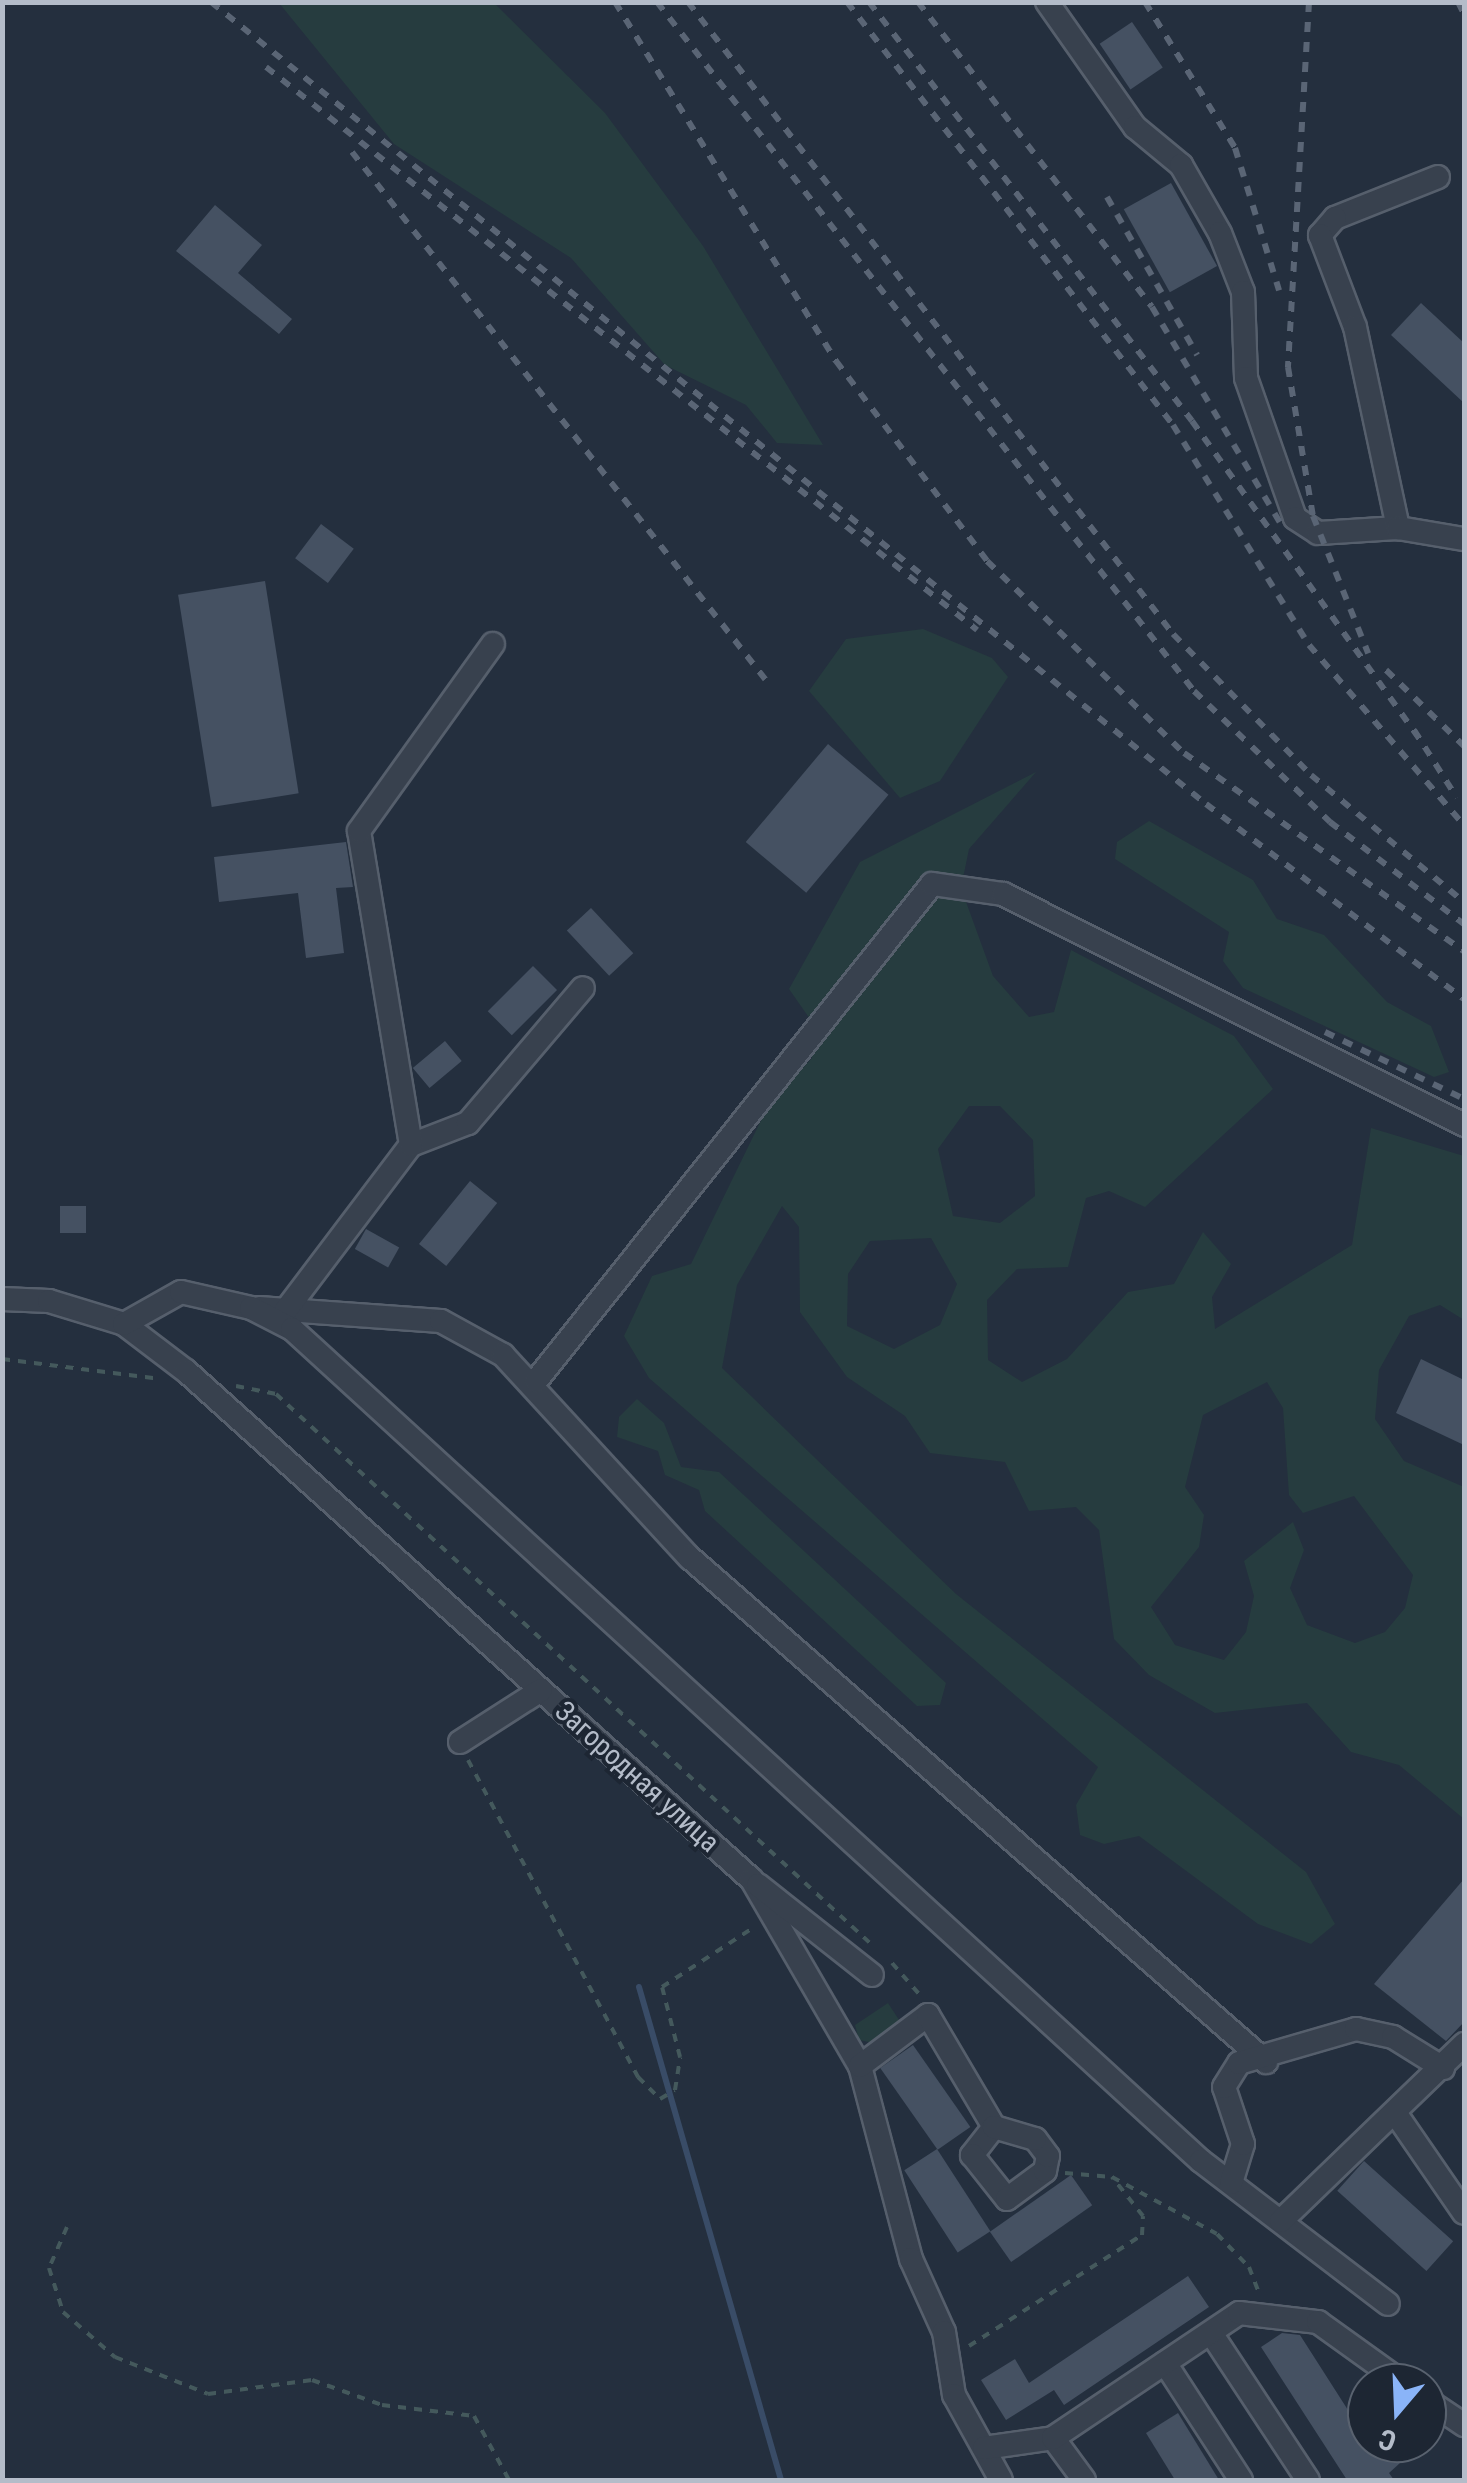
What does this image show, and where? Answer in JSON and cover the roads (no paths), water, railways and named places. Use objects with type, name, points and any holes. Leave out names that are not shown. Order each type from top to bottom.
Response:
[{"type":"street","points":[[1048,2],[1136,127],[1181,166],[1220,233],[1244,292],[1246,378],[1296,518],[1318,532],[1398,528],[1464,539]]},
{"type":"street","points":[[1398,528],[1355,328],[1320,236],[1335,218],[1438,177]]},
{"type":"street","points":[[411,1145],[359,831],[493,644]]},
{"type":"street","points":[[536,1382],[932,884],[1003,894],[1464,1124]]},
{"type":"street","points":[[286,1310],[411,1145],[468,1122],[583,988]]},
{"type":"street","points":[[124,1324],[181,1292],[251,1308],[441,1321],[536,1382],[689,1557],[1266,2062]]},
{"type":"street","name":"Загородная улица","points":[[2,1299],[49,1301],[124,1324],[752,1880],[770,1918],[860,2066],[948,2358],[954,2395],[1001,2480]]},
{"type":"street","points":[[251,1308],[292,1329],[1231,2183],[1388,2304]]},
{"type":"street","points":[[460,1742],[541,1690]]},
{"type":"street","points":[[752,1880],[872,1975]]},
{"type":"street","points":[[860,2066],[928,2014],[994,2128],[1036,2140],[1046,2171],[1007,2199],[995,2195],[972,2155],[994,2128]]},
{"type":"street","points":[[1231,2183],[1243,2144],[1224,2087],[1238,2063],[1266,2062],[1356,2029],[1393,2037],[1443,2068]]},
{"type":"street","points":[[1281,2220],[1398,2118],[1464,2044]]},
{"type":"street","points":[[1398,2118],[1464,2213]]},
{"type":"street","points":[[984,2448],[1053,2438],[1240,2313],[1318,2322],[1374,2363]]},
{"type":"street","points":[[1211,2333],[1308,2480]]},
{"type":"street","points":[[1165,2363],[1241,2480]]},
{"type":"street","points":[[1053,2438],[1084,2480]]},
{"type":"waterway","points":[[639,1987],[781,2480]]},
{"type":"railway","points":[[211,2],[1206,804],[1464,999]]},
{"type":"railway","points":[[615,2],[836,361],[987,561],[1184,753],[1464,951]]},
{"type":"railway","points":[[657,2],[1194,691],[1330,822],[1464,924]]},
{"type":"railway","points":[[688,2],[1173,634],[1311,775],[1464,902]]},
{"type":"railway","points":[[847,2],[1173,425],[1309,645],[1464,825]]},
{"type":"railway","points":[[869,2],[1192,421],[1420,740]]},
{"type":"railway","points":[[918,2],[1152,307],[1283,528]]},
{"type":"railway","points":[[1145,2],[1235,148],[1279,290]]},
{"type":"railway","points":[[1309,2],[1288,367],[1313,516],[1368,653]]},
{"type":"railway","points":[[1458,2],[1464,14]]},
{"type":"railway","points":[[266,67],[977,630]]},
{"type":"railway","points":[[352,152],[765,679]]},
{"type":"railway","points":[[1107,197],[1197,355]]},
{"type":"railway","points":[[1386,670],[1464,746]]},
{"type":"railway","points":[[1414,730],[1457,798]]},
{"type":"railway","points":[[1325,1032],[1464,1099]]}]
